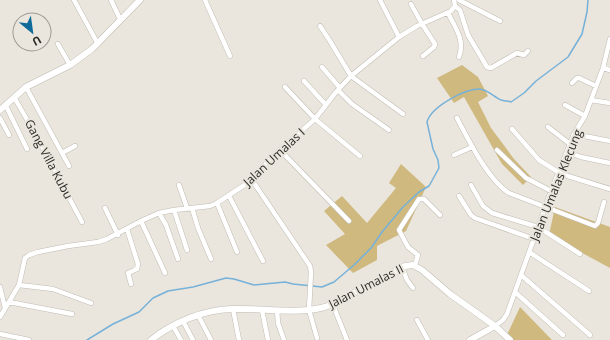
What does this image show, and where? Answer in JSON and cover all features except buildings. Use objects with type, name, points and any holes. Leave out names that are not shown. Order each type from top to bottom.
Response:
[{"type":"street","points":[[74,0],[98,44]]},
{"type":"street","points":[[111,0],[120,19]]},
{"type":"street","points":[[0,110],[26,87],[70,65],[98,44],[120,19],[140,0]]},
{"type":"street","points":[[205,0],[230,56]]},
{"type":"street","points":[[380,0],[399,37]]},
{"type":"street","points":[[454,0],[454,6],[460,10],[468,35],[487,67],[491,68],[517,53],[524,55],[528,51]]},
{"type":"street","points":[[459,0],[500,21]]},
{"type":"street","points":[[411,4],[435,45],[423,56]]},
{"type":"street","name":"Jalan Umalas I","points":[[0,317],[19,285],[25,258],[29,255],[68,246],[98,242],[118,235],[141,221],[159,213],[210,206],[229,196],[252,180],[280,150],[315,119],[351,76],[399,37],[422,24],[448,13],[453,10],[454,6]]},
{"type":"street","points":[[448,13],[461,41],[462,49],[459,58]]},
{"type":"street","points":[[320,26],[351,76],[402,114]]},
{"type":"street","name":"Jalan Umalas Klecung","points":[[495,326],[503,320],[507,314],[558,173],[574,134],[585,116],[610,47],[610,40]]},
{"type":"street","points":[[58,44],[70,65]]},
{"type":"street","points":[[322,67],[352,104],[389,130]]},
{"type":"street","points":[[603,68],[610,70]]},
{"type":"street","points":[[572,83],[579,78],[596,86]]},
{"type":"street","points":[[304,81],[326,105]]},
{"type":"street","points":[[26,87],[69,166]]},
{"type":"street","points":[[285,87],[315,119],[360,156]]},
{"type":"street","name":"Gang Villa Kubu","points":[[14,97],[82,222]]},
{"type":"street","points":[[591,100],[610,102]]},
{"type":"street","points":[[565,105],[585,116]]},
{"type":"street","points":[[6,106],[27,149]]},
{"type":"street","points":[[0,118],[9,135]]},
{"type":"street","points":[[457,118],[472,147],[490,173],[505,191],[595,226],[598,224],[604,202]]},
{"type":"street","points":[[548,127],[570,144]]},
{"type":"street","points":[[512,129],[535,156],[558,173],[610,189]]},
{"type":"street","points":[[574,134],[610,141]]},
{"type":"street","points":[[62,153],[76,146]]},
{"type":"street","points":[[454,155],[472,147]]},
{"type":"street","points":[[280,150],[349,221]]},
{"type":"street","points":[[497,150],[526,178],[551,191]]},
{"type":"street","points":[[567,152],[581,157],[610,163]]},
{"type":"street","points":[[252,180],[310,266],[309,310],[317,338]]},
{"type":"street","points":[[179,185],[211,259]]},
{"type":"street","points":[[471,185],[483,206],[492,214],[538,227],[580,254]]},
{"type":"street","points":[[229,196],[263,261]]},
{"type":"street","points":[[458,196],[471,215],[475,218],[534,239]]},
{"type":"street","points":[[415,265],[418,255],[408,247],[399,230],[419,199],[424,199],[440,214]]},
{"type":"street","points":[[217,203],[237,252]]},
{"type":"street","points":[[105,208],[118,235]]},
{"type":"street","points":[[174,210],[186,250]]},
{"type":"street","points":[[159,213],[166,225],[178,258]]},
{"type":"street","points":[[141,221],[165,273]]},
{"type":"street","points":[[127,229],[138,264],[137,269],[128,272],[131,284]]},
{"type":"street","points":[[529,252],[589,291]]},
{"type":"street","name":"Jalan Umalas II","points":[[151,340],[183,321],[198,315],[221,310],[309,310],[332,305],[402,267],[415,265],[450,294],[495,326],[510,340]]},
{"type":"street","points":[[402,267],[407,280],[413,288]]},
{"type":"street","points":[[520,275],[590,335]]},
{"type":"street","points":[[19,285],[53,289],[91,302]]},
{"type":"street","points":[[0,287],[6,308]]},
{"type":"street","points":[[514,292],[563,334]]},
{"type":"street","points":[[9,302],[72,314]]},
{"type":"street","points":[[332,305],[347,340]]},
{"type":"street","points":[[233,309],[239,340]]},
{"type":"street","points":[[262,310],[268,340]]},
{"type":"street","points":[[277,310],[278,323],[284,340]]},
{"type":"street","points":[[198,315],[211,340]]},
{"type":"street","points":[[417,320],[428,340]]},
{"type":"street","points":[[183,321],[192,340]]},
{"type":"street","points":[[173,326],[181,340]]},
{"type":"street","points":[[470,340],[495,326]]},
{"type":"street","points":[[0,334],[30,340]]},
{"type":"shaded area","points":[[462,65],[478,77],[488,96],[478,102],[491,128],[514,159],[531,177],[523,185],[502,164],[464,97],[454,103],[437,78]]},
{"type":"shaded area","points":[[401,164],[426,187],[406,231],[377,246],[377,260],[353,273],[326,245],[345,234],[324,211],[342,196],[367,223],[396,188],[389,183]]},
{"type":"shaded area","points":[[555,207],[610,227],[610,268],[549,235]]},
{"type":"shaded area","points":[[520,307],[552,340],[512,340],[506,337]]},
{"type":"waterway","points":[[87,340],[113,324],[139,312],[153,298],[168,291],[193,287],[226,278],[254,285],[285,282],[322,287],[334,282],[371,248],[403,207],[419,192],[429,186],[439,168],[427,122],[430,116],[441,105],[457,95],[473,90],[482,89],[501,100],[511,102],[524,93],[536,81],[568,57],[582,34],[588,0]]}]
